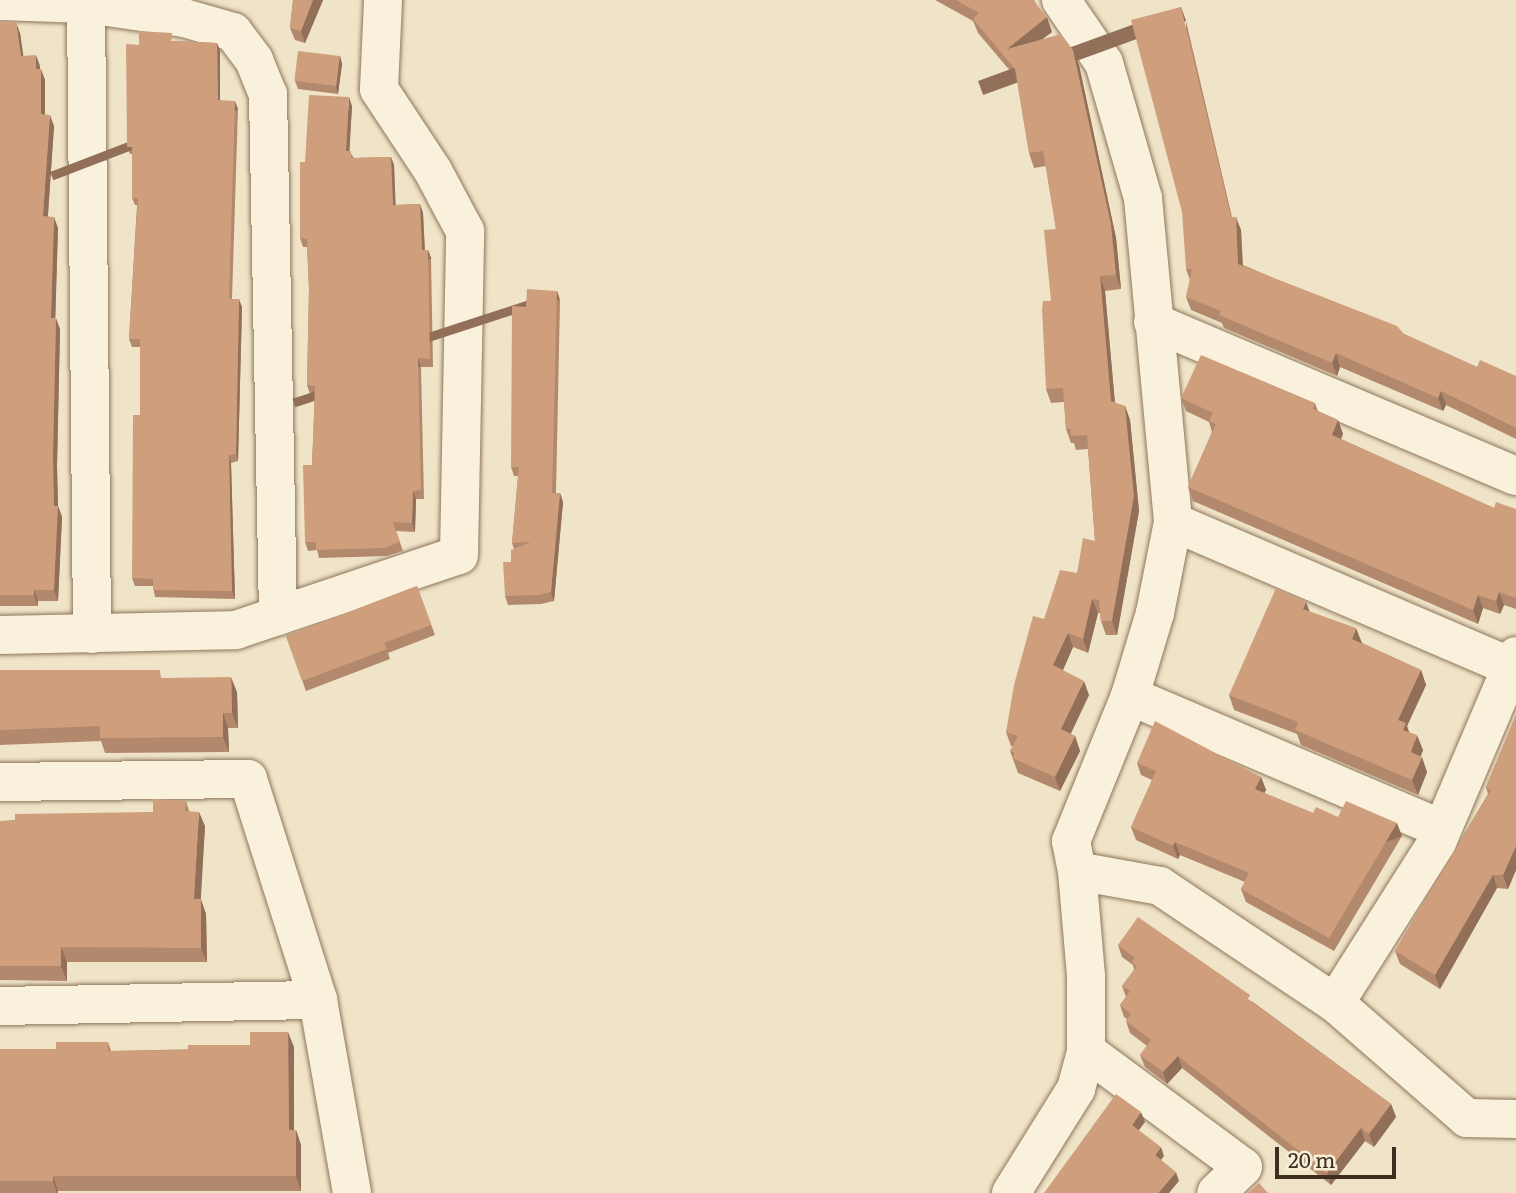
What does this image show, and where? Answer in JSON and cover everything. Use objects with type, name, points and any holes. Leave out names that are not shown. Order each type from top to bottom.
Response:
[{"type":"street","points":[[0,635],[236,629],[459,555],[465,231],[433,171],[379,89],[383,0]]},
{"type":"street","points":[[1011,1193],[1076,1089],[1087,1051],[1086,976],[1077,871],[1071,841],[1130,696],[1155,613],[1173,522],[1143,198],[1104,63],[1061,0]]},
{"type":"street","points":[[0,1],[86,4],[184,18],[233,32],[254,60],[268,94],[278,616]]},
{"type":"street","points":[[86,4],[92,634]]},
{"type":"street","points":[[1153,322],[1516,477]]},
{"type":"street","points":[[1173,522],[1514,661],[1442,830],[1335,1003]]},
{"type":"street","points":[[1130,696],[1442,830]]},
{"type":"street","points":[[0,782],[248,779],[318,1000],[352,1193]]},
{"type":"street","points":[[1077,871],[1160,886],[1335,1003],[1467,1118],[1516,1119]]},
{"type":"street","points":[[0,1006],[318,1000]]},
{"type":"street","points":[[1087,1051],[1243,1167],[1216,1193]]},
{"type":"building","points":[[293,0],[313,0],[301,31],[290,28]]},
{"type":"building","points":[[956,0],[1033,0],[1047,17],[1007,49],[1061,34],[1073,50],[1111,224],[1116,275],[1100,276],[1111,401],[1125,406],[1134,496],[1112,621],[1101,621],[1099,600],[1092,599],[1083,639],[1068,633],[1053,665],[1084,681],[1061,729],[1075,736],[1055,777],[1012,758],[1015,753],[1010,751],[1018,736],[1006,732],[1014,685],[1033,616],[1044,619],[1060,570],[1077,573],[1083,538],[1095,541],[1087,435],[1071,436],[1070,429],[1066,429],[1063,388],[1046,389],[1042,309],[1043,301],[1051,301],[1044,230],[1056,229],[1043,151],[1029,153],[1015,69],[973,19],[979,13]]},
{"type":"building","points":[[1181,7],[1231,217],[1236,217],[1238,264],[1397,326],[1404,334],[1477,367],[1480,360],[1516,376],[1516,428],[1441,391],[1438,398],[1336,353],[1332,363],[1219,315],[1221,311],[1186,297],[1192,269],[1186,269],[1182,212],[1131,20]]},
{"type":"building","points":[[0,22],[16,22],[21,56],[36,55],[36,69],[41,69],[41,114],[50,115],[43,216],[54,217],[51,318],[56,318],[53,455],[54,506],[58,506],[54,590],[34,590],[34,595],[0,595]]},
{"type":"building","points":[[139,31],[172,33],[171,41],[217,43],[218,100],[235,101],[229,299],[239,299],[236,454],[229,455],[232,591],[153,590],[153,579],[132,578],[133,415],[140,415],[140,339],[129,339],[138,198],[132,198],[132,147],[127,147],[126,44],[139,45]]},
{"type":"building","points":[[298,51],[340,56],[336,86],[294,81]]},
{"type":"building","points":[[309,95],[349,97],[346,151],[351,151],[351,158],[391,157],[393,205],[420,204],[422,250],[428,250],[430,359],[418,358],[421,490],[413,491],[412,523],[393,522],[400,542],[384,548],[316,550],[316,542],[305,542],[303,465],[312,465],[315,386],[307,385],[307,239],[300,238],[300,162],[305,162]]},
{"type":"building","points":[[527,289],[557,291],[552,493],[560,493],[551,592],[505,596],[503,562],[511,562],[511,550],[531,542],[512,543],[519,467],[511,467],[512,306],[526,307]]},
{"type":"building","points":[[1201,355],[1315,403],[1313,409],[1338,420],[1332,435],[1494,508],[1496,502],[1516,509],[1516,598],[1499,592],[1496,601],[1478,595],[1473,610],[1188,487],[1216,424],[1209,421],[1213,413],[1181,398]]},
{"type":"building","points":[[417,586],[431,625],[384,643],[387,649],[302,681],[286,636]]},
{"type":"building","points":[[1276,588],[1306,602],[1303,609],[1356,628],[1352,639],[1421,670],[1398,720],[1406,723],[1403,730],[1417,735],[1411,752],[1422,757],[1412,780],[1295,730],[1298,722],[1229,695]]},
{"type":"building","points":[[0,670],[160,670],[161,678],[231,677],[232,713],[223,713],[223,737],[100,738],[100,726],[0,730]]},
{"type":"building","points":[[1516,715],[1516,846],[1503,875],[1493,875],[1435,975],[1395,951],[1491,790],[1486,787]]},
{"type":"building","points":[[1155,721],[1261,777],[1255,789],[1313,813],[1316,807],[1338,817],[1346,801],[1397,823],[1329,938],[1241,889],[1249,873],[1175,842],[1173,846],[1131,827],[1156,771],[1137,763]]},
{"type":"building","points":[[153,799],[186,801],[185,811],[199,812],[194,899],[201,899],[201,948],[61,947],[61,966],[0,966],[0,821],[15,821],[15,814],[153,812]]},
{"type":"building","points":[[1138,917],[1250,995],[1248,999],[1391,1104],[1369,1134],[1361,1128],[1327,1173],[1178,1056],[1163,1072],[1140,1055],[1151,1040],[1126,1021],[1131,1014],[1120,1005],[1130,991],[1122,986],[1137,966],[1132,962],[1135,958],[1118,945]]},
{"type":"building","points":[[250,1032],[288,1032],[289,1130],[296,1130],[296,1176],[53,1176],[53,1181],[0,1181],[0,1049],[56,1049],[56,1042],[108,1042],[108,1051],[188,1050],[188,1045],[250,1045]]},
{"type":"building","points":[[1116,1094],[1141,1112],[1132,1125],[1161,1147],[1155,1155],[1176,1172],[1158,1193],[1044,1193]]},
{"type":"building","points":[[1259,1183],[1268,1193],[1248,1193]]}]
